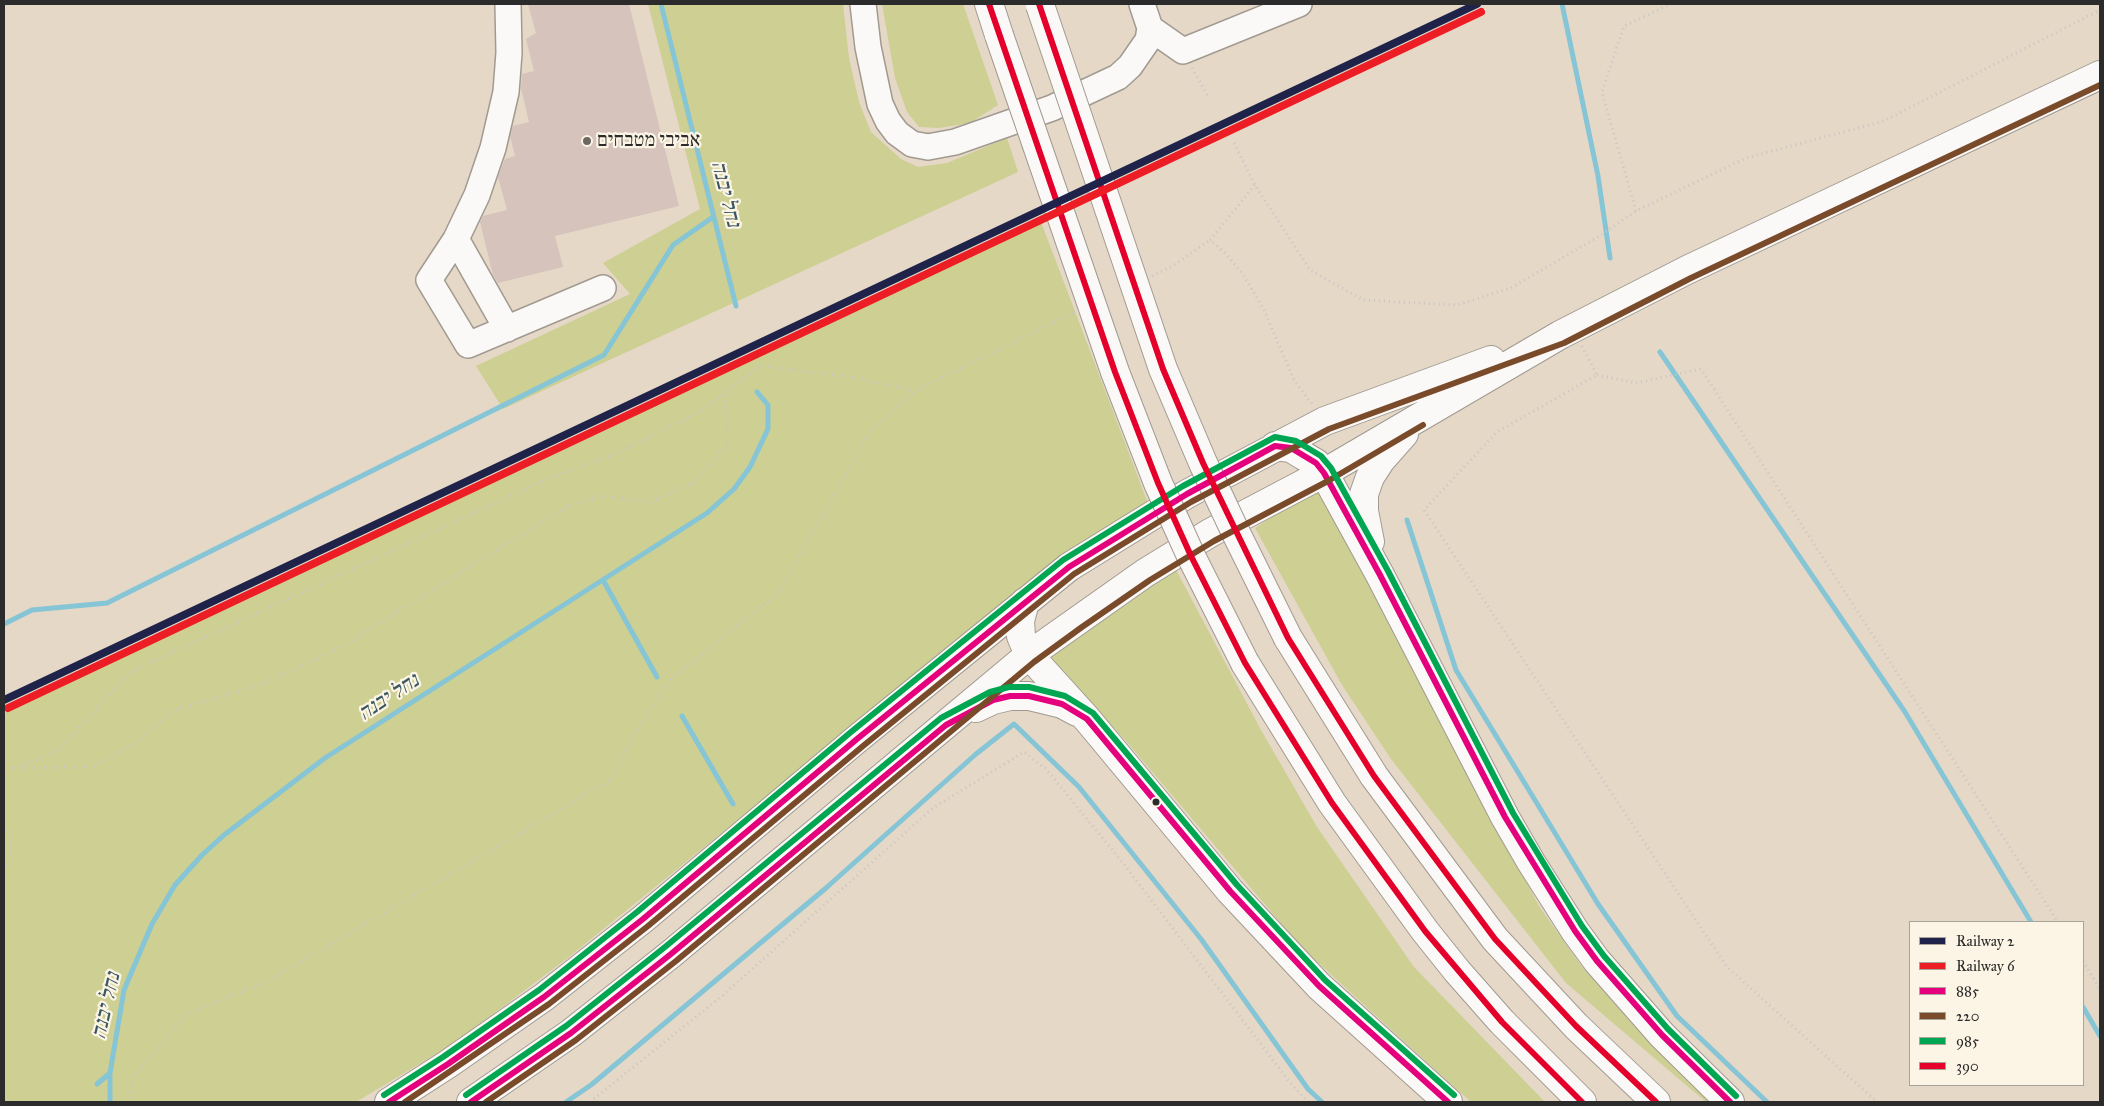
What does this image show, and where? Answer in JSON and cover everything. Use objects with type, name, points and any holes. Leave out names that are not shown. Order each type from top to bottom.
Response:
[{"type":"highway","points":[[989,4],[1115,372],[1154,474],[1191,556],[1245,663],[1332,803],[1425,931],[1502,1022],[1582,1102]]},
{"type":"highway","points":[[1039,4],[1163,369],[1228,516],[1288,638],[1374,776],[1495,939],[1576,1026],[1656,1102]]},
{"type":"highway","points":[[472,1102],[570,1033],[671,954],[1029,655],[1145,573],[1210,533],[1324,474],[1566,332],[1688,270],[2100,75]]},
{"type":"highway","points":[[389,1102],[448,1064],[544,997],[643,919],[1070,566],[1187,494],[1325,421],[1566,332]]},
{"type":"highway","points":[[1380,575],[1368,535],[1364,511],[1364,494],[1370,477],[1381,460],[1422,415]]},
{"type":"highway","points":[[1275,446],[1291,448],[1316,463],[1324,474],[1380,575],[1505,817],[1554,899],[1597,961],[1662,1035],[1730,1102]]},
{"type":"highway","points":[[1025,602],[1020,620],[1021,636],[1029,655],[1087,719],[1230,891],[1319,986],[1448,1102]]},
{"type":"highway","points":[[946,725],[993,700],[1010,696],[1028,696],[1062,704],[1087,719]]},
{"type":"street","points":[[508,4],[509,53],[506,92],[493,148],[477,195],[456,239],[430,280],[468,345],[602,288]]},
{"type":"street","points":[[863,4],[868,47],[880,104],[888,121],[897,133],[912,144],[928,147],[955,142],[1052,108],[1118,77],[1130,66],[1148,40],[1150,28],[1142,4]]},
{"type":"street","points":[[1150,28],[1183,51],[1299,4]]},
{"type":"street","points":[[456,239],[507,329]]},
{"type":"path","points":[[1636,211],[1602,92],[1624,26],[1670,4]]},
{"type":"path","points":[[1234,143],[1256,185],[1310,270],[1362,300],[1457,305],[1511,288],[1598,237],[1636,211],[1746,158],[1884,121],[2100,10]]},
{"type":"path","points":[[1183,51],[1208,96]]},
{"type":"path","points":[[1144,279],[1171,267],[1210,240],[1256,185]]},
{"type":"path","points":[[1210,240],[1225,253],[1242,273],[1263,308],[1295,382],[1325,421]]},
{"type":"path","points":[[130,1102],[133,1077],[188,1013],[266,982],[610,780],[634,735],[670,680],[779,592],[870,433],[915,391],[1083,308]]},
{"type":"path","points":[[1566,332],[1597,375]]},
{"type":"path","points":[[14,768],[58,751],[130,672],[554,476],[613,455],[699,412],[762,366],[852,376],[915,391]]},
{"type":"path","points":[[1877,1102],[1727,967],[1424,510],[1497,432],[1597,375],[1636,383],[1701,369],[2057,921]]},
{"type":"path","points":[[4,768],[92,767],[139,741],[172,711],[260,685],[339,648],[568,506],[603,496],[651,502],[695,482],[727,444],[725,393]]},
{"type":"path","points":[[590,1102],[722,996],[933,808],[1024,752],[1046,769],[1123,863],[1292,1085],[1308,1102]]},
{"type":"path","points":[[4,826],[10,839],[11,852],[8,863],[4,868]]},
{"type":"path","points":[[2084,964],[2100,989]]},
{"type":"green space","points":[[648,4],[843,4],[849,58],[859,102],[871,132],[901,159],[918,167],[947,163],[1007,138],[1018,172],[503,409],[476,366],[630,294],[603,263],[700,209]]},
{"type":"green space","points":[[882,4],[963,4],[998,105],[970,123],[939,128],[919,127],[907,112],[895,78]]},
{"type":"green space","points":[[1041,222],[1149,506],[927,666],[569,957],[456,1042],[356,1102],[4,1102],[4,713]]},
{"type":"green space","points":[[1317,486],[1539,906],[1582,967],[1719,1102],[1706,1102],[1566,983],[1391,759],[1342,685],[1255,528]]},
{"type":"green space","points":[[1175,568],[1261,730],[1317,827],[1414,967],[1545,1102],[1471,1102],[1302,948],[1125,740],[1049,657]]},
{"type":"building","name":"אביבי מטבחים","points":[[528,4],[629,4],[679,206],[555,236],[563,267],[498,283],[493,275],[480,222],[483,216],[507,210],[498,177],[505,159],[515,156],[510,136],[513,126],[529,122],[521,88],[522,74],[534,71],[526,39],[536,33]]},
{"type":"waterway","name":"נחל יבנה","points":[[661,4],[736,306]]},
{"type":"waterway","points":[[1562,4],[1598,176],[1610,258]]},
{"type":"waterway","points":[[4,624],[32,610],[107,603],[604,355],[673,245],[713,217]]},
{"type":"waterway","points":[[1660,352],[1905,712],[2030,921]]},
{"type":"waterway","name":"נחל יבנה","points":[[110,1102],[110,1073],[124,990],[152,924],[175,885],[202,855],[224,835],[325,758],[707,513],[734,489],[750,467],[768,429],[768,405],[757,392]]},
{"type":"waterway","points":[[1407,520],[1456,670],[1598,904],[1677,1016],[1767,1102]]},
{"type":"waterway","points":[[603,580],[657,677]]},
{"type":"waterway","points":[[682,716],[733,804]]},
{"type":"waterway","points":[[566,1102],[591,1085],[826,888],[976,754],[1014,724],[1079,787],[1201,939],[1308,1089],[1322,1102]]},
{"type":"waterway","points":[[2084,1009],[2100,1036]]},
{"type":"waterway","points":[[97,1084],[110,1073]]},
{"type":"rail line","name":"2","points":[[4,700],[1477,4]]},
{"type":"rail line","name":"6","points":[[8,708],[1481,12]]},
{"type":"transit line","name":"390","points":[[989,4],[1115,372],[1158,483],[1191,556],[1245,663],[1332,803],[1425,931],[1502,1022],[1582,1102]]},
{"type":"transit line","name":"390","points":[[1039,4],[1163,369],[1203,463],[1288,638],[1374,776],[1495,939],[1576,1026],[1656,1102]]},
{"type":"transit line","name":"220","points":[[405,1102],[549,1004],[648,926],[863,746],[1074,574],[1191,502],[1329,429],[1564,343],[1691,278],[2100,85]]},
{"type":"transit line","name":"220","points":[[486,1102],[576,1040],[676,961],[1034,662],[1082,627],[1150,580],[1214,541],[1328,481],[1423,425]]},
{"type":"transit line","name":"985","points":[[384,1095],[443,1057],[539,990],[637,912],[851,732],[1063,560],[1183,486],[1275,437],[1296,441],[1321,456],[1331,468],[1388,571],[1513,813],[1582,926],[1604,956],[1668,1029],[1736,1096]]},
{"type":"transit line","name":"885","points":[[389,1102],[448,1064],[544,997],[643,919],[857,739],[1069,567],[1187,494],[1275,446],[1291,448],[1316,463],[1324,473],[1380,575],[1505,817],[1575,931],[1597,961],[1662,1035],[1730,1102]]},
{"type":"transit line","name":"985","points":[[466,1095],[566,1026],[665,947],[941,718],[990,692],[1009,687],[1029,687],[1065,696],[1093,713],[1237,885],[1325,980],[1454,1095]]},
{"type":"transit line","name":"885","points":[[471,1102],[571,1033],[671,954],[946,725],[993,700],[1010,696],[1029,696],[1062,704],[1087,719],[1230,891],[1319,986],[1448,1102]]},
{"type":"place","name":"אביבי מטבחים","points":[[587,141]]}]
